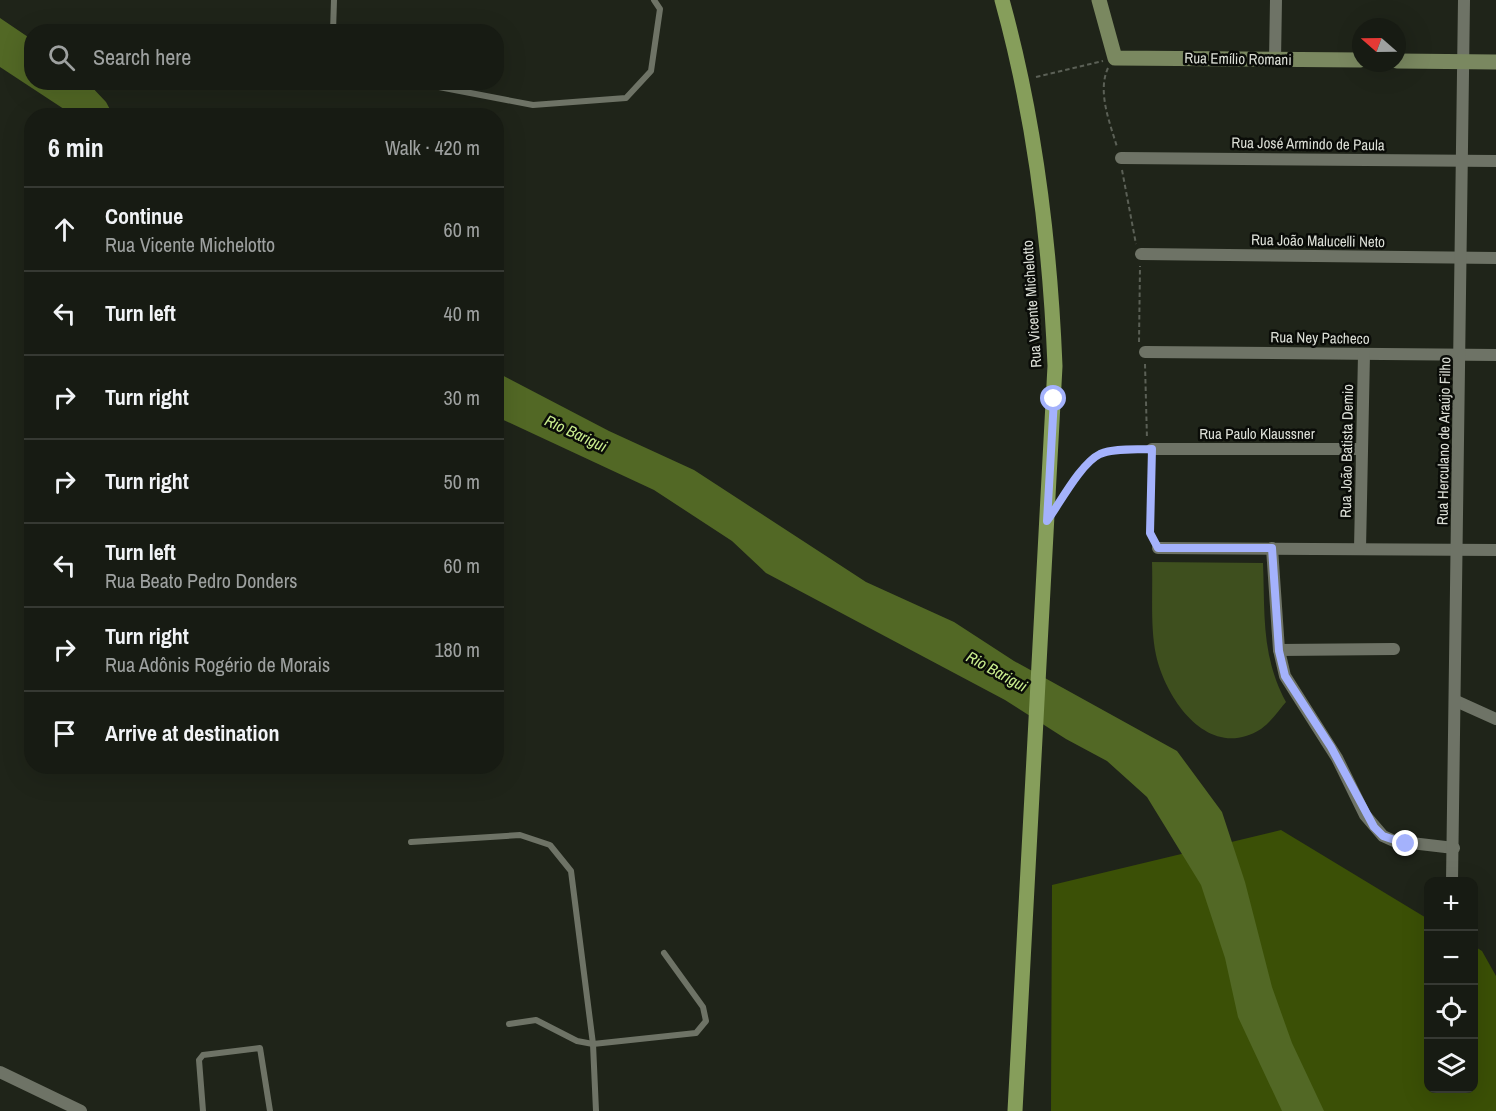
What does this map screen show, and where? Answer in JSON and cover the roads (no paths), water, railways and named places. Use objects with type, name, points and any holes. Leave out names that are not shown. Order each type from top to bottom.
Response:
[{"type":"main road","name":"Rua Vicente Michelotto","points":[[1002,0],[1022,80],[1038,172],[1054,330],[1054,399],[1015,1104]]},
{"type":"main road","points":[[1006,1111],[1015,1104]]},
{"type":"street","name":"Rua Emílio Romani","points":[[1099,0],[1115,58],[1352,60]]},
{"type":"street","points":[[1275,60],[1276,0]]},
{"type":"street","name":"Rua Herculano de Araújo Filho","points":[[1452,877],[1464,0]]},
{"type":"street","points":[[1406,61],[1496,62]]},
{"type":"street","name":"Rua José Armindo de Paula","points":[[1120,158],[1496,161]]},
{"type":"street","name":"Rua João Malucelli Neto","points":[[1141,254],[1496,258]]},
{"type":"street","name":"Rua Ney Pacheco","points":[[1144,352],[1496,355]]},
{"type":"street","name":"Rua João Batista Demio","points":[[1360,549],[1364,354]]},
{"type":"street","name":"Rua Paulo Klaussner","points":[[1152,449],[1362,449]]},
{"type":"street","points":[[1158,548],[1496,550]]},
{"type":"street","points":[[1272,548],[1281,665],[1290,687],[1331,747],[1374,827],[1394,841],[1454,848]]},
{"type":"street","points":[[1279,651],[1394,649]]},
{"type":"street","points":[[1456,701],[1496,719]]},
{"type":"street","points":[[0,1072],[81,1111]]},
{"type":"lane","points":[[333,24],[334,0]]},
{"type":"lane","points":[[455,90],[533,105],[626,98],[651,71],[660,9],[654,0]]},
{"type":"lane","points":[[411,842],[520,836],[550,845],[571,871],[593,1044],[596,1111]]},
{"type":"lane","points":[[509,1024],[536,1020],[577,1041],[593,1044],[696,1033],[706,1021],[703,1008],[664,953]]},
{"type":"lane","points":[[203,1111],[199,1060],[203,1055],[260,1048],[270,1111]]},
{"type":"water","points":[[0,18],[24,34],[24,83],[0,67]]},
{"type":"water","points":[[35,90],[95,90],[109,108],[62,108]]},
{"type":"water","name":"Rio Barigui","points":[[504,376],[609,431],[694,470],[866,582],[954,622],[1014,661],[1177,751],[1222,812],[1245,882],[1272,987],[1292,1043],[1324,1111],[1282,1111],[1238,1017],[1225,958],[1201,885],[1147,797],[1107,761],[1066,739],[1005,700],[766,573],[732,541],[654,490],[504,420]]}]
